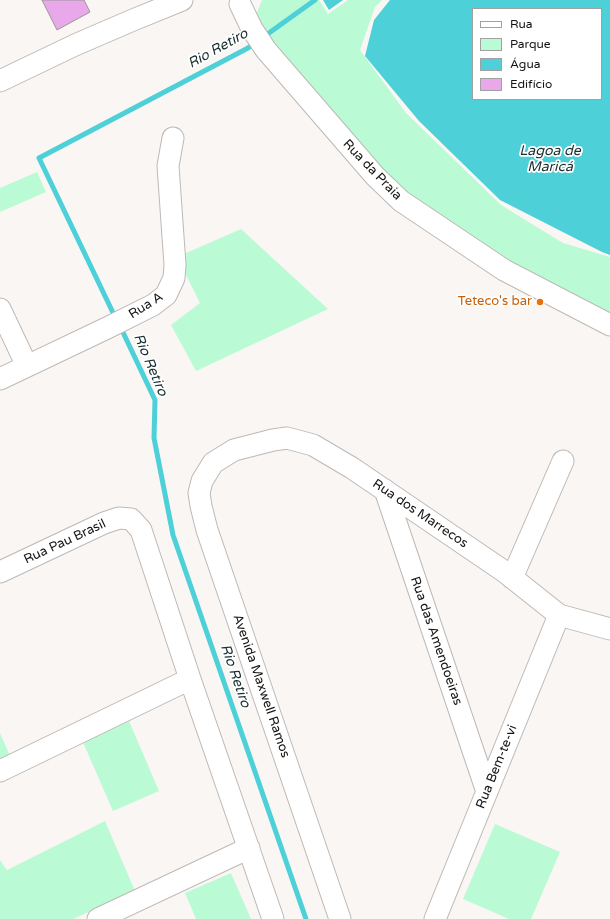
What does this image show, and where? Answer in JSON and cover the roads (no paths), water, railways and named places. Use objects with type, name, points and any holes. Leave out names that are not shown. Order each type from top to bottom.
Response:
[{"type":"street","points":[[0,81],[75,45],[182,0]]},
{"type":"street","name":"Rua da Praia","points":[[239,1],[252,29],[266,50],[375,176],[401,201],[504,270],[610,325]]},
{"type":"street","name":"Rua A","points":[[0,379],[130,316],[160,300],[170,289],[174,278],[174,265],[168,166],[173,138]]},
{"type":"street","points":[[0,309],[28,366]]},
{"type":"street","name":"Rua dos Marrecos","points":[[221,458],[234,450],[287,438],[313,445],[385,490],[512,578],[559,615],[610,629]]},
{"type":"street","name":"Avenida Maxwell Ramos","points":[[221,458],[213,463],[202,481],[199,493],[201,506],[210,537],[340,919]]},
{"type":"street","points":[[512,578],[563,462]]},
{"type":"street","name":"Rua das Amendoeiras","points":[[385,490],[487,792]]},
{"type":"street","name":"Rua Pau Brasil","points":[[0,572],[104,523],[119,518],[131,519],[141,530],[146,543],[190,679]]},
{"type":"street","name":"Rua Bem-te-vi","points":[[435,919],[559,615]]},
{"type":"street","points":[[0,770],[190,679],[273,919]]},
{"type":"street","points":[[98,919],[249,848]]},
{"type":"water","points":[[323,0],[343,0],[329,10]]},
{"type":"water","name":"Lagoa de Maricá","points":[[390,0],[610,0],[610,255],[500,200],[419,121],[365,56],[374,20]]},
{"type":"waterway","name":"Rio Retiro","points":[[262,38],[315,0]]},
{"type":"waterway","name":"Rio Retiro","points":[[116,319],[39,158],[248,48],[256,42]]},
{"type":"waterway","name":"Rio Retiro","points":[[120,326],[155,400],[154,438],[173,535],[306,919]]},
{"type":"place","name":"Teteco's bar","points":[[540,302]]}]
